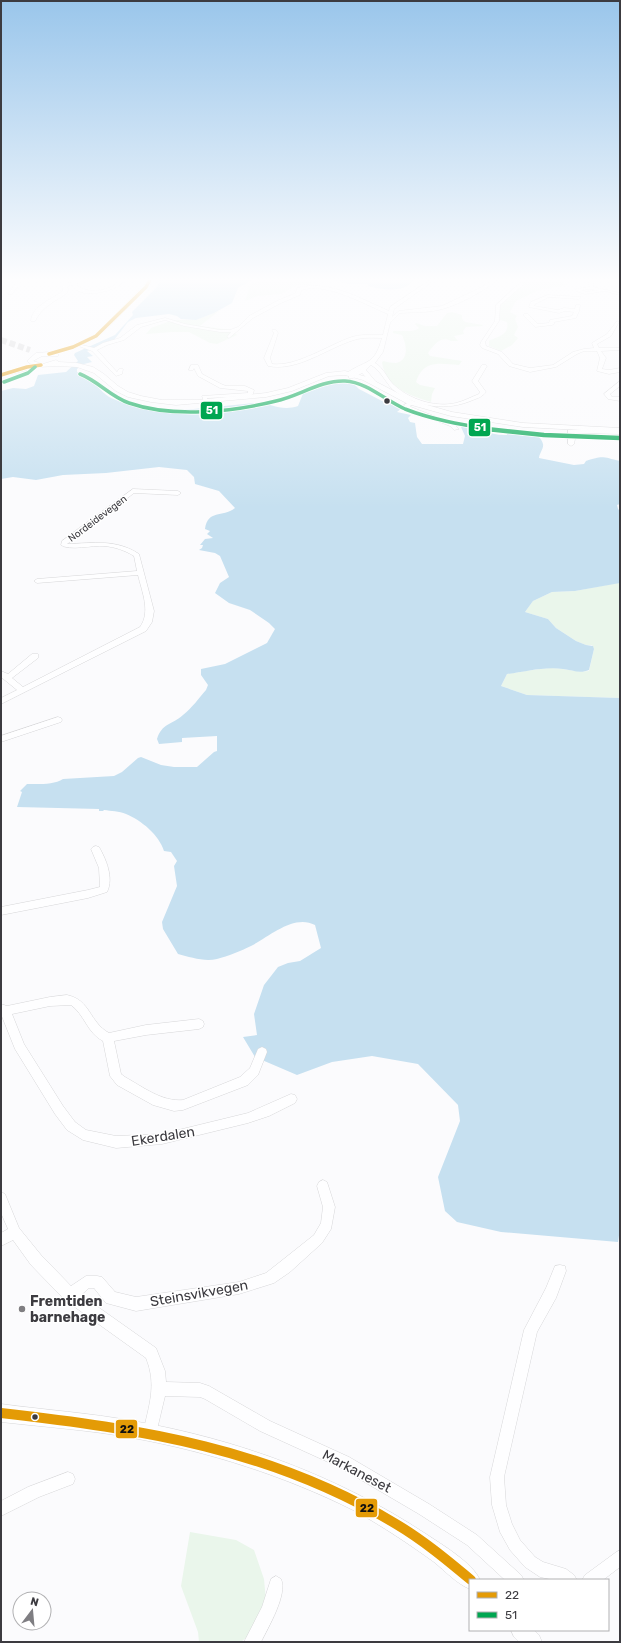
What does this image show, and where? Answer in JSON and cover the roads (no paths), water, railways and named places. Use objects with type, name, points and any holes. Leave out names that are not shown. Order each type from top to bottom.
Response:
[{"type":"main road","points":[[29,356],[40,355]]},
{"type":"main road","points":[[48,355],[72,364]]},
{"type":"main road","points":[[50,364],[56,362],[64,355]]},
{"type":"main road","points":[[29,356],[33,364],[41,365]]},
{"type":"main road","points":[[4,374],[24,366],[29,356]]},
{"type":"main road","points":[[4,374],[41,365],[72,364],[82,366],[99,373],[122,391],[139,398],[170,402],[206,401],[266,396],[290,390],[313,380],[332,376],[352,375],[374,383],[388,392]]},
{"type":"main road","points":[[352,375],[411,403],[452,414],[499,422],[620,431]]},
{"type":"main road","points":[[1,1413],[150,1433],[229,1453],[276,1467],[308,1479],[372,1510],[410,1534],[470,1579]]},
{"type":"main road","points":[[522,1631],[532,1642]]},
{"type":"street","points":[[96,355],[116,374],[120,373],[122,370]]},
{"type":"street","points":[[268,355],[267,358],[270,365],[277,367],[290,365],[314,355]]},
{"type":"street","points":[[352,375],[367,366],[378,355]]},
{"type":"street","points":[[502,355],[511,365],[530,370],[554,366],[573,355]]},
{"type":"street","points":[[601,355],[603,358],[599,370],[609,372],[620,370]]},
{"type":"street","points":[[191,370],[193,366],[196,366],[200,375],[215,382],[219,386],[227,388],[250,388],[251,390],[250,394],[204,397],[206,401]]},
{"type":"street","points":[[367,366],[377,366],[390,384],[398,391],[412,398],[437,405],[457,404],[481,395],[483,392],[475,380],[484,366]]},
{"type":"street","points":[[367,366],[365,374],[374,383]]},
{"type":"street","points":[[620,383],[607,394],[610,398],[620,400]]},
{"type":"street","points":[[411,403],[407,405],[409,408],[452,425],[456,430]]},
{"type":"street","points":[[571,444],[572,439],[570,430],[620,431]]},
{"type":"street","name":"Nordeidevegen","points":[[1,701],[143,629],[150,616],[145,584],[137,555],[126,548],[109,544],[68,546],[64,545],[64,542],[133,491],[178,494]]},
{"type":"street","points":[[37,581],[141,573]]},
{"type":"street","points":[[22,690],[4,676],[35,656]]},
{"type":"street","points":[[1,739],[58,720]]},
{"type":"street","points":[[1,911],[101,891],[104,889],[105,885],[102,862],[96,849]]},
{"type":"street","name":"Ekerdalen","points":[[108,1038],[96,1031],[78,1004],[66,999],[3,1009],[19,1046],[39,1079],[70,1126],[83,1135],[116,1142],[162,1139],[248,1118],[265,1112],[291,1099]]},
{"type":"street","points":[[199,1024],[146,1030],[108,1038],[113,1057],[113,1070],[116,1076],[121,1082],[162,1104],[174,1106],[182,1105],[244,1081],[254,1071],[262,1052]]},
{"type":"street","name":"Steinsvikvegen","points":[[70,1295],[86,1282],[92,1281],[97,1282],[111,1298],[136,1304],[239,1288],[269,1278],[285,1268],[318,1239],[327,1225],[329,1207],[323,1186]]},
{"type":"street","points":[[1,1198],[15,1232],[36,1260],[70,1295],[113,1328],[136,1341],[151,1353],[158,1371],[159,1389],[150,1433]]},
{"type":"street","points":[[1,1240],[15,1232]]},
{"type":"street","points":[[560,1271],[551,1293],[531,1330],[497,1477],[499,1505],[505,1527],[515,1545],[530,1562],[540,1569],[561,1574],[568,1579]]},
{"type":"street","name":"Markaneset","points":[[159,1389],[200,1390],[209,1393],[265,1426],[344,1462],[417,1505],[472,1540],[515,1579]]},
{"type":"street","points":[[1,1509],[34,1492],[68,1479]]},
{"type":"street","points":[[591,1579],[620,1558]]},
{"type":"street","points":[[252,1642],[269,1610],[276,1584]]},
{"type":"water","points":[[74,355],[91,355],[93,356],[87,357],[92,362],[84,364],[77,369],[77,372],[91,380],[108,396],[128,404],[145,408],[182,410],[260,403],[292,408],[298,406],[304,391],[328,382],[342,381],[353,383],[359,389],[382,401],[397,404],[403,407],[397,412],[411,415],[408,418],[410,422],[415,423],[417,437],[422,444],[463,444],[465,436],[461,427],[467,427],[501,435],[516,432],[538,436],[543,444],[539,458],[574,465],[584,464],[586,461],[600,457],[620,461],[620,504],[617,505],[620,511],[620,583],[575,591],[552,592],[533,601],[525,612],[548,619],[556,628],[576,641],[593,646],[594,649],[589,670],[579,672],[549,668],[507,674],[501,686],[527,695],[620,698],[620,1229],[618,1242],[501,1232],[457,1222],[445,1211],[438,1177],[460,1121],[458,1105],[418,1064],[372,1056],[332,1062],[297,1075],[255,1057],[243,1037],[257,1035],[254,1014],[264,985],[278,967],[288,963],[300,961],[321,948],[315,925],[307,922],[291,924],[247,948],[217,959],[202,960],[178,954],[163,929],[162,922],[177,886],[174,866],[177,861],[171,852],[164,851],[158,839],[149,829],[138,820],[118,812],[104,810],[99,811],[99,809],[17,807],[22,792],[20,791],[27,784],[51,783],[63,779],[114,776],[122,772],[141,757],[161,765],[174,767],[197,767],[217,751],[217,736],[182,738],[182,742],[159,744],[157,739],[159,734],[165,727],[186,712],[206,690],[208,685],[201,675],[201,669],[225,664],[267,643],[275,629],[250,610],[229,603],[215,593],[220,583],[229,577],[220,556],[215,553],[199,550],[203,545],[200,545],[205,539],[213,538],[207,534],[210,531],[205,529],[209,519],[212,516],[235,508],[219,491],[195,484],[194,477],[187,470],[159,467],[106,473],[63,475],[36,480],[13,477],[1,479],[1,391],[13,388],[26,389],[34,386],[38,375],[66,372],[78,361]]},
{"type":"place","name":"Fremtiden barnehage","points":[[22,1309]]}]
